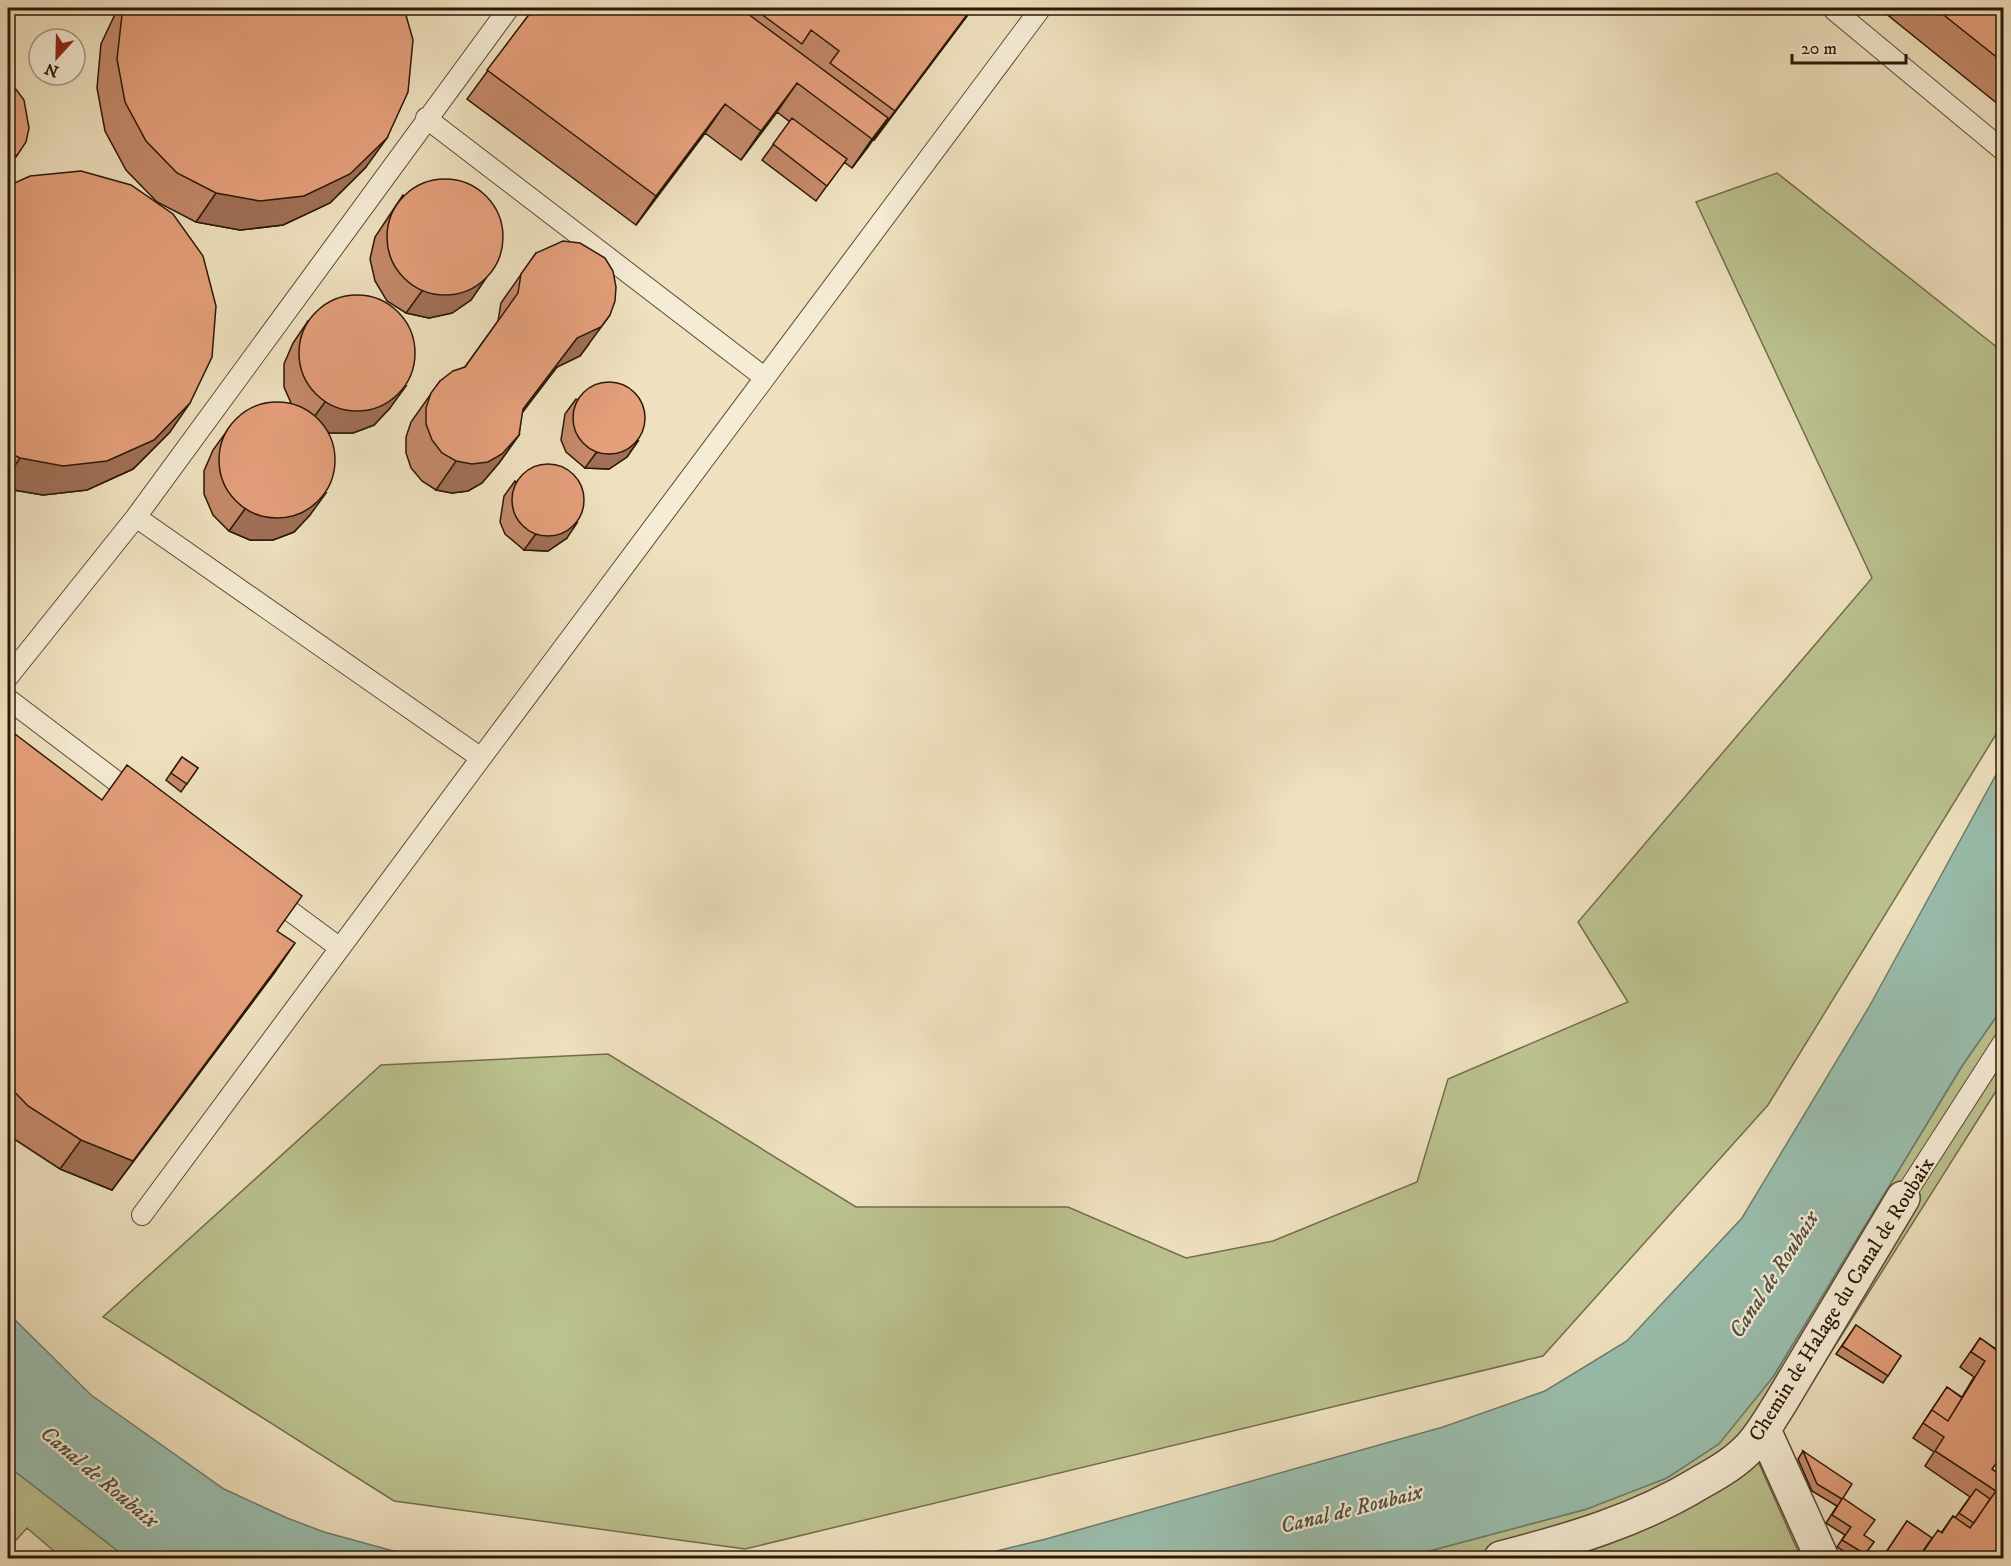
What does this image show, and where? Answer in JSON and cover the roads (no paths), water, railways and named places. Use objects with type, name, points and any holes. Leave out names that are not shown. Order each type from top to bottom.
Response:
[{"type":"street","name":"Chemin de Halage du Canal de Roubaix","points":[[1501,1558],[1590,1533],[1670,1500],[1724,1469],[1750,1447],[1764,1430],[1903,1198]]},
{"type":"street","points":[[1764,1430],[1822,1558]]},
{"type":"lane","points":[[8,677],[136,517],[426,118],[509,8]]},
{"type":"lane","points":[[141,1215],[764,376],[1041,8]]},
{"type":"lane","points":[[1836,8],[1834,10],[2004,151]]},
{"type":"lane","points":[[426,118],[764,376]]},
{"type":"lane","points":[[136,517],[481,758]]},
{"type":"lane","points":[[8,699],[150,806]]},
{"type":"lane","points":[[254,884],[339,948]]},
{"type":"lane","name":"Chemin de Halage du Canal de Roubaix","points":[[1903,1198],[2004,1041]]},
{"type":"water","name":"Canal de Roubaix","points":[[2003,762],[2003,1007],[1962,1066],[1773,1377],[1719,1444],[1667,1478],[1587,1509],[1403,1558],[968,1558],[1046,1539],[1443,1427],[1545,1391],[1627,1341],[1742,1218],[1869,1007]]},
{"type":"water","name":"Canal de Roubaix","points":[[8,1313],[91,1395],[224,1489],[324,1532],[419,1558],[127,1558],[8,1466]]}]
